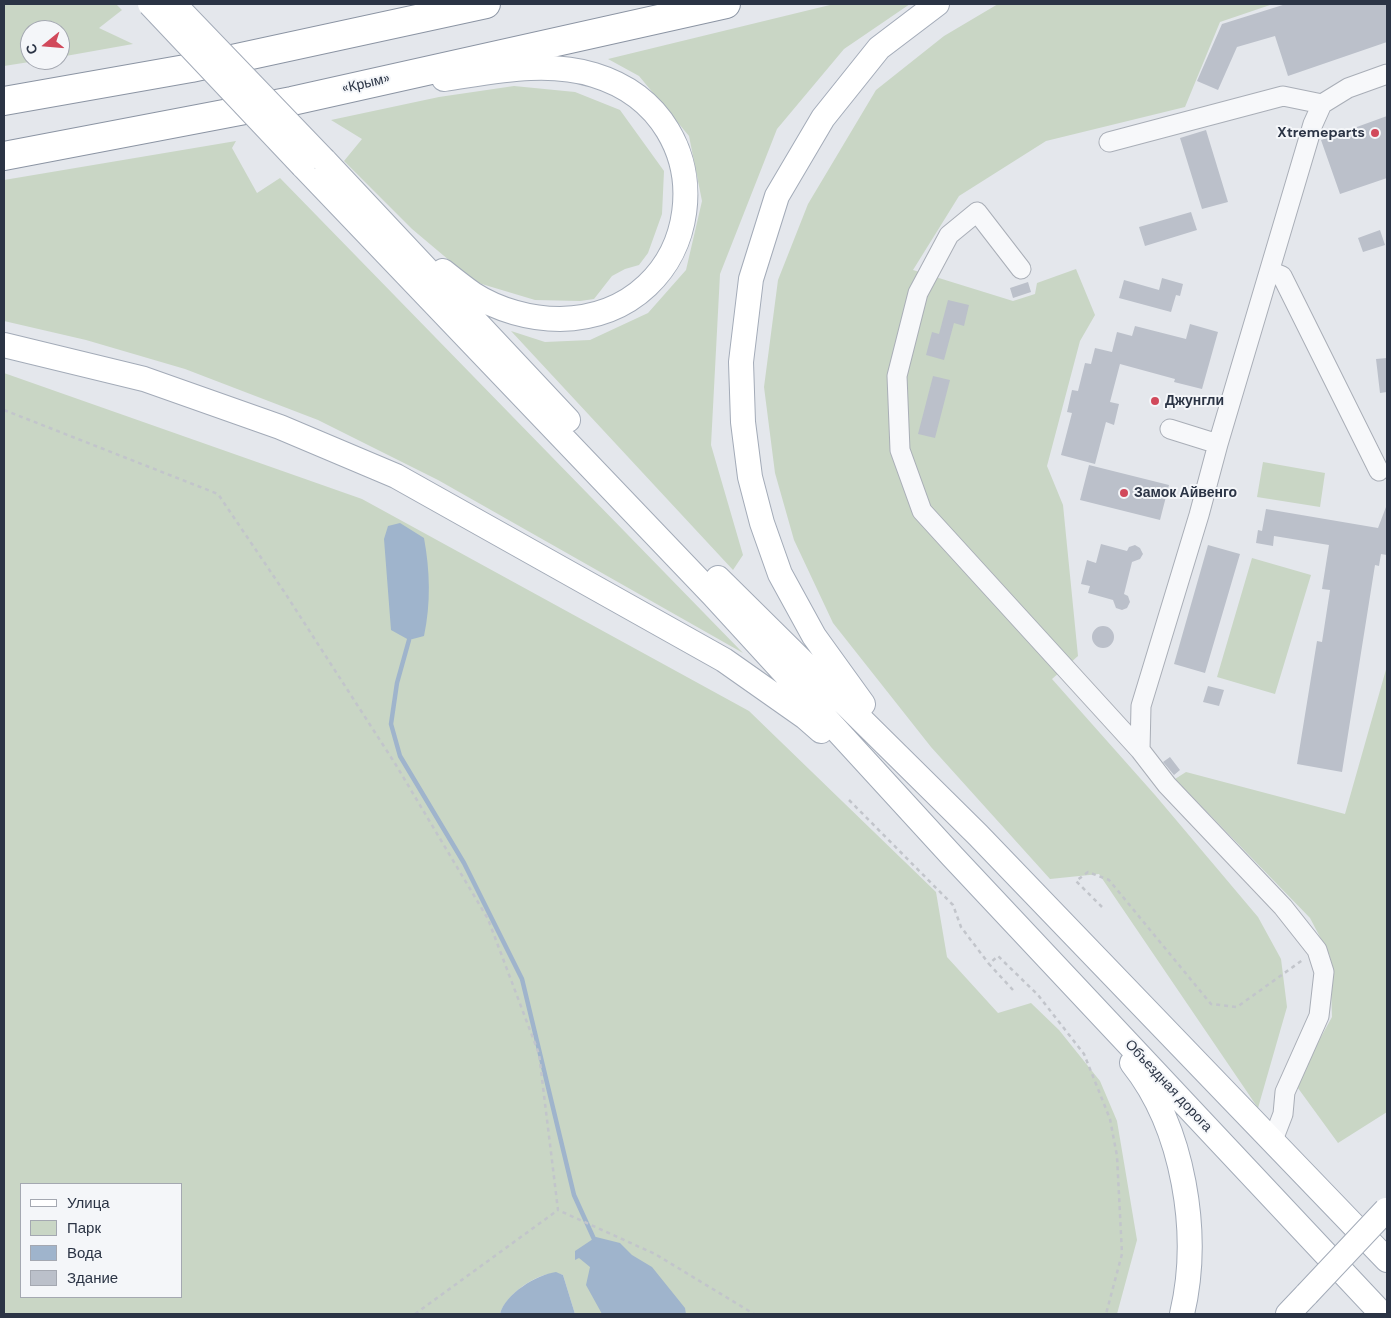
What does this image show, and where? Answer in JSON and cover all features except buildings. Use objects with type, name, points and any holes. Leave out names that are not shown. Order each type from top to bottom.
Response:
[{"type":"highway","points":[[4,101],[191,68],[486,4]]},
{"type":"highway","name":"«Крым»","points":[[4,156],[292,101],[726,4]]},
{"type":"main road","points":[[150,4],[314,163],[386,227],[474,295],[512,312],[546,319],[577,318],[611,309],[639,293],[662,269],[680,236],[687,197],[682,166],[671,136],[650,108],[626,89],[594,75],[560,68],[513,69],[292,101]]},
{"type":"main road","points":[[174,4],[314,163],[954,857]]},
{"type":"main road","points":[[937,4],[878,48],[823,118],[777,196],[751,279],[741,362],[743,422],[750,476],[762,523],[780,574],[814,636],[855,694],[978,835]]},
{"type":"main road","points":[[4,88],[191,68]]},
{"type":"main road","points":[[386,227],[724,585],[978,835],[1387,1260]]},
{"type":"main road","points":[[4,345],[144,379],[280,427],[396,476],[724,660],[805,717],[954,857]]},
{"type":"main road","name":"Объездная дорога","points":[[954,857],[1382,1314]]},
{"type":"main road","points":[[1050,960],[1136,1068],[1159,1106],[1174,1144],[1186,1194],[1190,1245],[1182,1314]]},
{"type":"main road","points":[[1288,1314],[1387,1210]]},
{"type":"lane","points":[[1140,750],[1141,706],[1199,515],[1312,124],[1322,104],[1348,88],[1387,74]]},
{"type":"lane","points":[[1109,142],[1283,96],[1322,104]]},
{"type":"lane","points":[[1021,269],[977,212],[949,235],[918,293],[897,376],[900,450],[922,512],[1140,750],[1167,785],[1283,907],[1317,950],[1324,972],[1319,1016],[1285,1092],[1283,1114],[1272,1140]]},
{"type":"lane","points":[[1270,271],[1282,276],[1379,472]]},
{"type":"lane","points":[[1170,429],[1218,444]]},
{"type":"path","points":[[4,410],[218,494],[396,764],[488,919],[540,1054],[558,1210]]},
{"type":"path","points":[[849,800],[953,905],[961,927],[989,964],[1013,990]]},
{"type":"path","points":[[1102,907],[1076,881],[1088,872],[1109,880],[1211,1004],[1237,1007],[1317,950]]},
{"type":"path","points":[[989,964],[998,956],[1038,995],[1084,1054],[1110,1119],[1117,1156],[1122,1254],[1106,1314]]},
{"type":"path","points":[[415,1314],[558,1210]]},
{"type":"path","points":[[558,1210],[655,1254],[754,1314]]},
{"type":"green space","points":[[4,4],[116,4],[122,10],[99,28],[133,44],[70,55],[70,20],[20,20],[20,63],[4,66]]},
{"type":"green space","points":[[834,4],[910,4],[844,49],[777,129],[720,274],[711,445],[743,555],[733,570],[511,331],[545,342],[590,340],[648,313],[686,270],[702,201],[689,136],[639,76],[608,59]]},
{"type":"green space","points":[[998,4],[1273,4],[1220,22],[1185,107],[1046,141],[959,196],[913,270],[1013,301],[1035,294],[1037,283],[1076,269],[1095,315],[1080,341],[1047,466],[1063,505],[1078,656],[1052,679],[1155,795],[1258,917],[1281,959],[1287,1007],[1258,1108],[1099,874],[1050,879],[931,747],[833,623],[794,540],[775,473],[764,387],[778,280],[808,204],[876,90],[944,36]]},
{"type":"green space","points":[[514,86],[575,92],[620,110],[664,171],[662,214],[648,253],[639,265],[625,269],[612,276],[594,299],[580,301],[535,300],[475,282],[412,229],[344,161],[362,139],[331,120],[439,97]]},
{"type":"green space","points":[[236,141],[232,148],[257,193],[280,178],[743,653],[438,480],[318,420],[185,369],[86,340],[4,321],[4,180]]},
{"type":"green space","points":[[4,373],[362,499],[749,711],[936,892],[947,957],[998,1013],[1031,1003],[1059,1030],[1100,1081],[1117,1121],[1137,1240],[1117,1314],[575,1314],[563,1275],[554,1274],[545,1275],[526,1284],[509,1299],[500,1314],[4,1314]]},
{"type":"green space","points":[[1263,462],[1325,473],[1320,507],[1257,497]]},
{"type":"green space","points":[[1252,558],[1311,575],[1275,694],[1217,677]]},
{"type":"green space","points":[[1387,666],[1387,1112],[1338,1143],[1295,1084],[1332,1017],[1330,956],[1310,918],[1175,779],[1186,772],[1345,814]]},
{"type":"water","points":[[400,523],[424,538],[428,563],[429,599],[424,636],[409,640],[391,630],[384,539],[388,526]]},
{"type":"water","points":[[596,1237],[620,1243],[632,1255],[652,1267],[685,1308],[686,1314],[602,1314],[586,1285],[590,1267],[579,1258],[575,1260],[575,1251]]},
{"type":"water","points":[[556,1272],[563,1275],[575,1314],[500,1314],[508,1299],[522,1287],[540,1277]]},
{"type":"waterway","points":[[409,640],[397,683],[391,724],[400,756],[464,863],[522,979],[574,1195],[594,1239]]},
{"type":"place","name":"Xtremeparts","points":[[1375,133]]},
{"type":"place","name":"Джунгли","points":[[1155,401]]},
{"type":"place","name":"Замок Айвенго","points":[[1124,493]]}]
